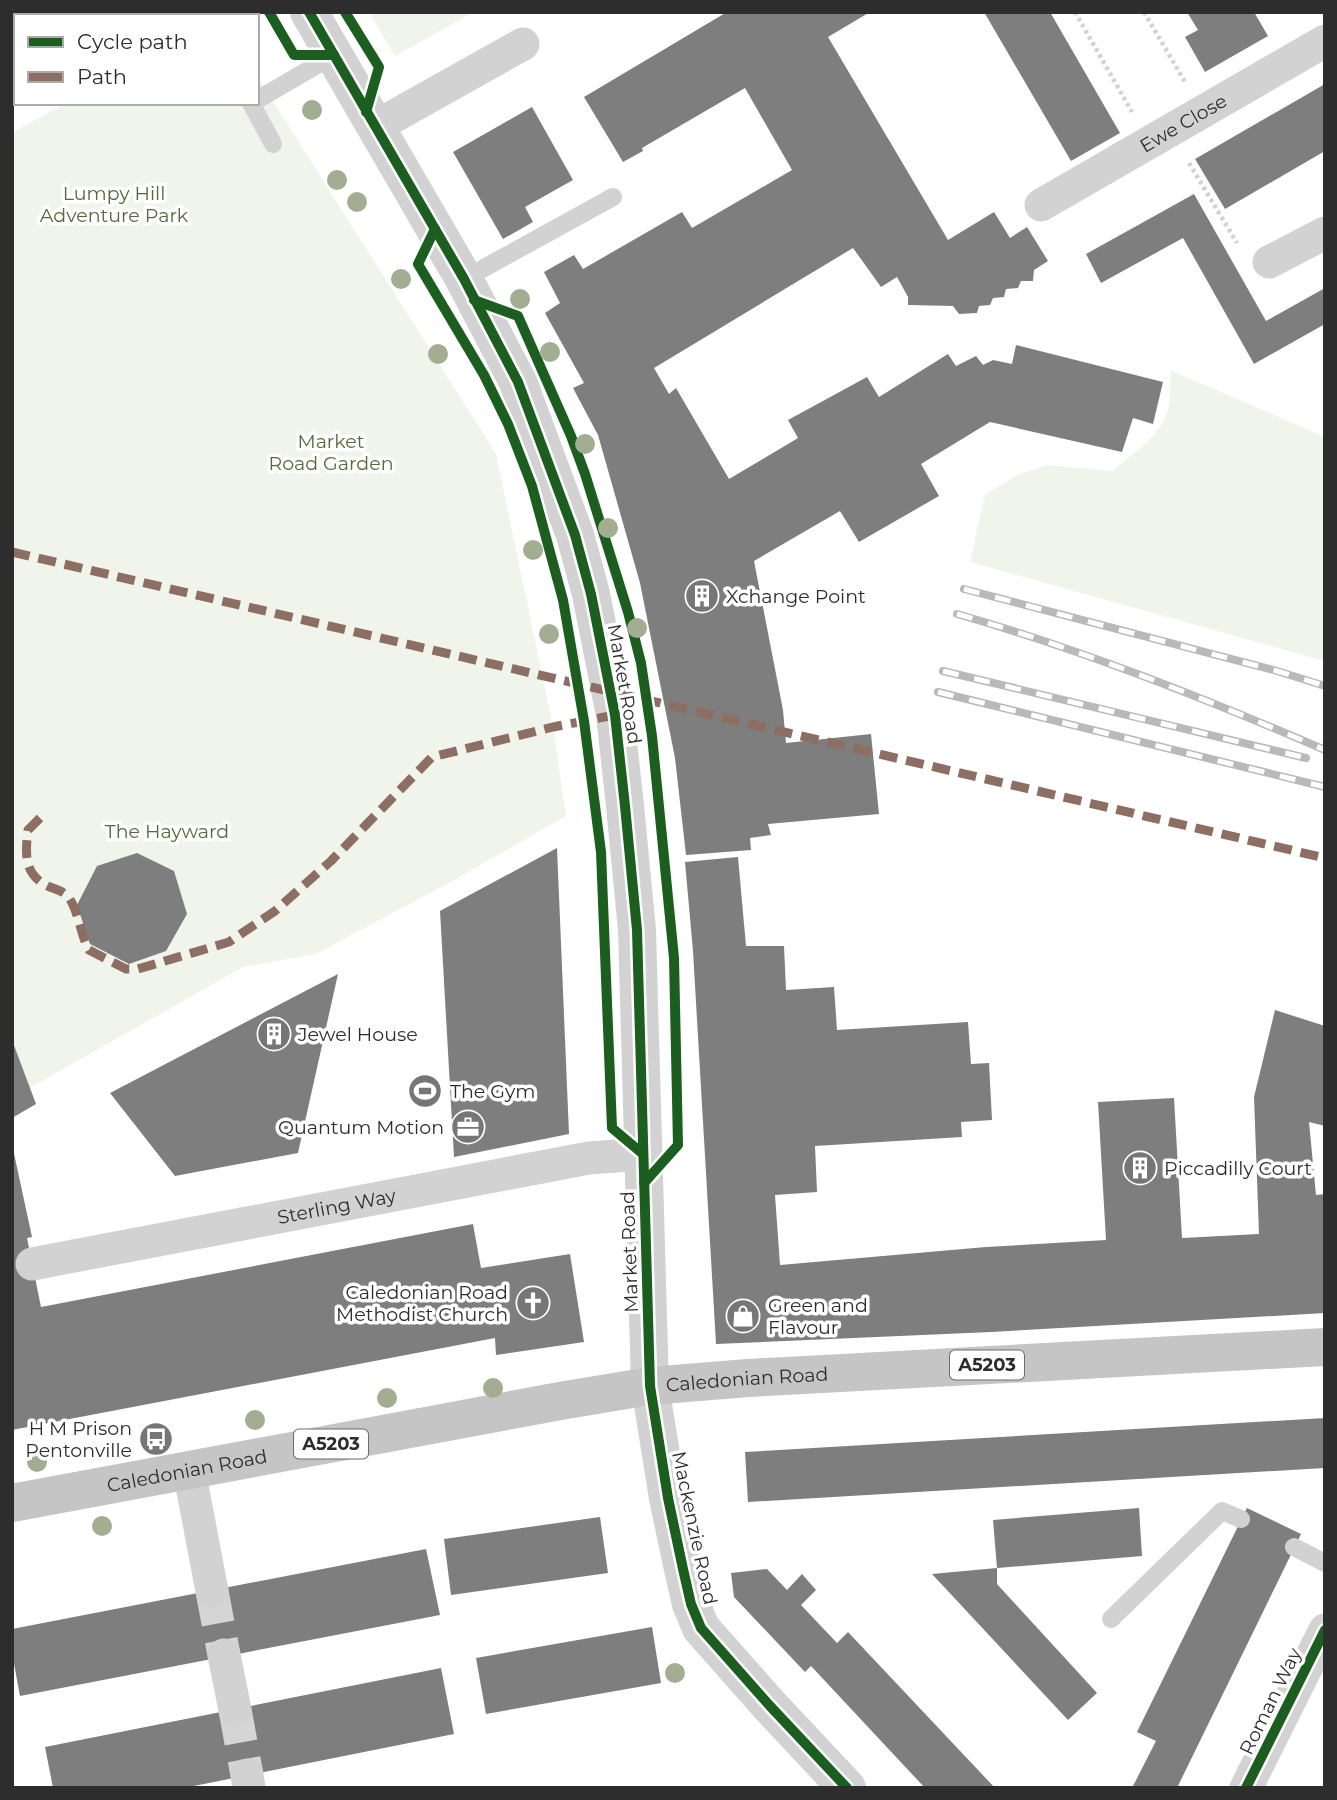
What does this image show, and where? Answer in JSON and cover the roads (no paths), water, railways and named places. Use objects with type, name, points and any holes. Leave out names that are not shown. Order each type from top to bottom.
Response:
[{"type":"main road","name":"Caledonian Road","points":[[12,1503],[650,1386],[784,1376],[1325,1347]]},
{"type":"street","name":"Market Road","points":[[309,12],[464,279],[519,382],[575,534],[591,594],[615,715],[637,930],[650,1386]]},
{"type":"street","name":"Ewe Close","points":[[1041,205],[1325,41]]},
{"type":"street","points":[[375,127],[523,44]]},
{"type":"street","points":[[1269,262],[1325,233]]},
{"type":"street","name":"Sterling Way","points":[[32,1264],[589,1158],[643,1154]]},
{"type":"street","name":"Mackenzie Road","points":[[650,1386],[663,1474],[680,1557],[691,1604],[701,1628],[847,1788]]},
{"type":"street","points":[[190,1470],[212,1591]]},
{"type":"street","name":"Roman Way","points":[[1247,1788],[1325,1630]]},
{"type":"street","points":[[224,1655],[235,1710]]},
{"type":"lane","points":[[259,99],[334,55]]},
{"type":"lane","points":[[252,105],[273,144]]},
{"type":"lane","points":[[464,279],[613,197]]},
{"type":"lane","points":[[1111,1619],[1222,1511],[1241,1519]]},
{"type":"lane","points":[[1294,1547],[1325,1563]]},
{"type":"tunnel","points":[[212,1591],[224,1655]]},
{"type":"tunnel","points":[[235,1710],[247,1775]]},
{"type":"railway","points":[[964,589],[1325,686]]},
{"type":"railway","points":[[957,614],[1051,643],[1143,676],[1325,750]]},
{"type":"railway","points":[[943,671],[1306,758]]},
{"type":"railway","points":[[938,692],[1325,787]]},
{"type":"place","name":"Xchange Point","points":[[702,596]]},
{"type":"place","name":"Jewel House","points":[[274,1034]]},
{"type":"place","name":"The Gym","points":[[425,1091]]},
{"type":"place","name":"Quantum Motion","points":[[468,1127]]},
{"type":"place","name":"Piccadilly Court","points":[[1140,1168]]},
{"type":"place","name":"Caledonian Road Methodist Church","points":[[533,1303]]},
{"type":"place","name":"Green and Flavour","points":[[743,1316]]},
{"type":"place","name":"H M Prison Pentonville","points":[[156,1439]]},
{"type":"park label","name":"Lumpy Hill Adventure Park","points":[[114,204]]},
{"type":"park label","name":"Market Road Garden","points":[[331,452]]},
{"type":"park label","name":"The Hayward","points":[[167,831]]}]
